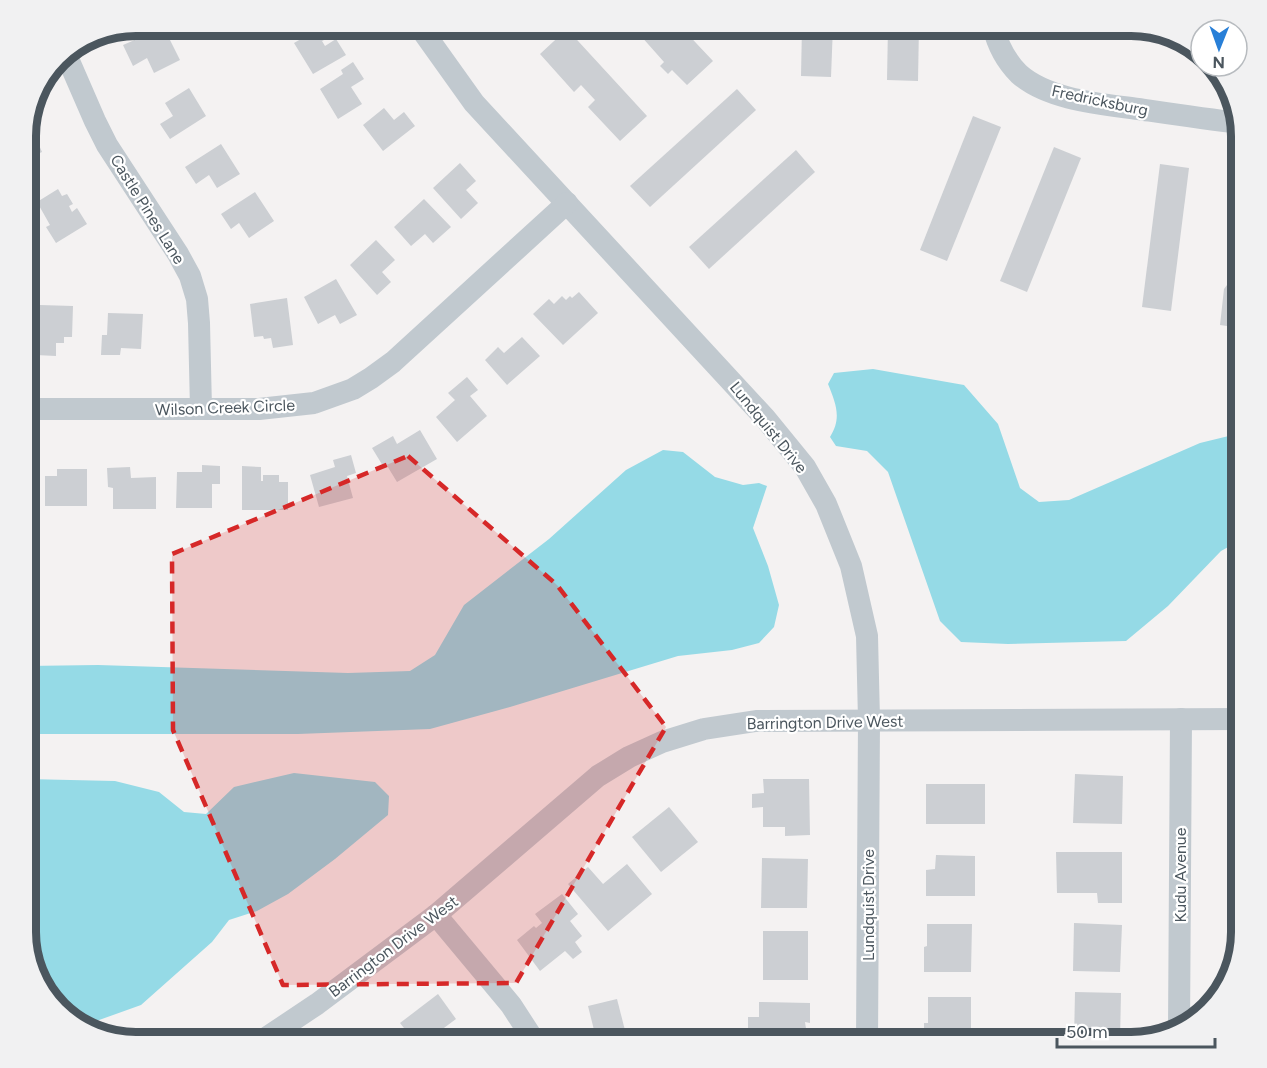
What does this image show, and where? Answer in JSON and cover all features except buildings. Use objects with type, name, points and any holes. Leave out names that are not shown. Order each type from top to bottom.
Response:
[{"type":"street","name":"Lundquist Drive","points":[[426,36],[474,103],[765,418],[805,467],[841,538],[857,586],[867,636],[869,720],[867,1032]]},
{"type":"street","name":"Fredricksburg","points":[[996,36],[1000,49],[1020,74],[1048,90],[1071,98],[1107,105],[1230,122]]},
{"type":"street","name":"Castle Pines Lane","points":[[69,62],[107,145],[190,276],[197,299],[199,323],[201,409]]},
{"type":"street","name":"Wilson Creek Circle","points":[[36,409],[259,409],[322,401],[353,389],[393,362],[567,203]]},
{"type":"street","name":"Kudu Avenue","points":[[1179,1019],[1181,719]]},
{"type":"street","name":"Barrington Drive West","points":[[275,1032],[317,1005],[436,915],[598,776],[629,757],[662,742],[704,729],[756,721],[1231,719]]},
{"type":"street","points":[[436,915],[511,1005],[529,1032]]},
{"type":"highlighted area","points":[[408,456],[557,585],[666,727],[516,983],[283,985],[173,730],[172,554]]},
{"type":"water","points":[[873,369],[964,385],[998,424],[1020,488],[1039,502],[1069,500],[1200,443],[1231,435],[1231,546],[1221,551],[1168,606],[1126,641],[1008,644],[961,642],[940,621],[888,472],[867,451],[836,446],[830,437],[837,417],[828,384],[834,373]]},
{"type":"water","points":[[663,450],[683,452],[715,477],[743,485],[759,483],[767,486],[753,528],[768,566],[779,605],[774,627],[759,643],[732,650],[678,656],[430,729],[298,734],[36,734],[36,666],[98,665],[348,673],[410,671],[435,655],[464,605],[549,539],[626,470]]},
{"type":"water","points":[[294,773],[375,782],[389,796],[388,815],[288,894],[257,911],[229,920],[212,942],[141,1005],[93,1022],[86,1019],[57,993],[46,976],[39,958],[36,939],[36,779],[115,781],[159,792],[184,812],[206,814],[234,787]]}]
